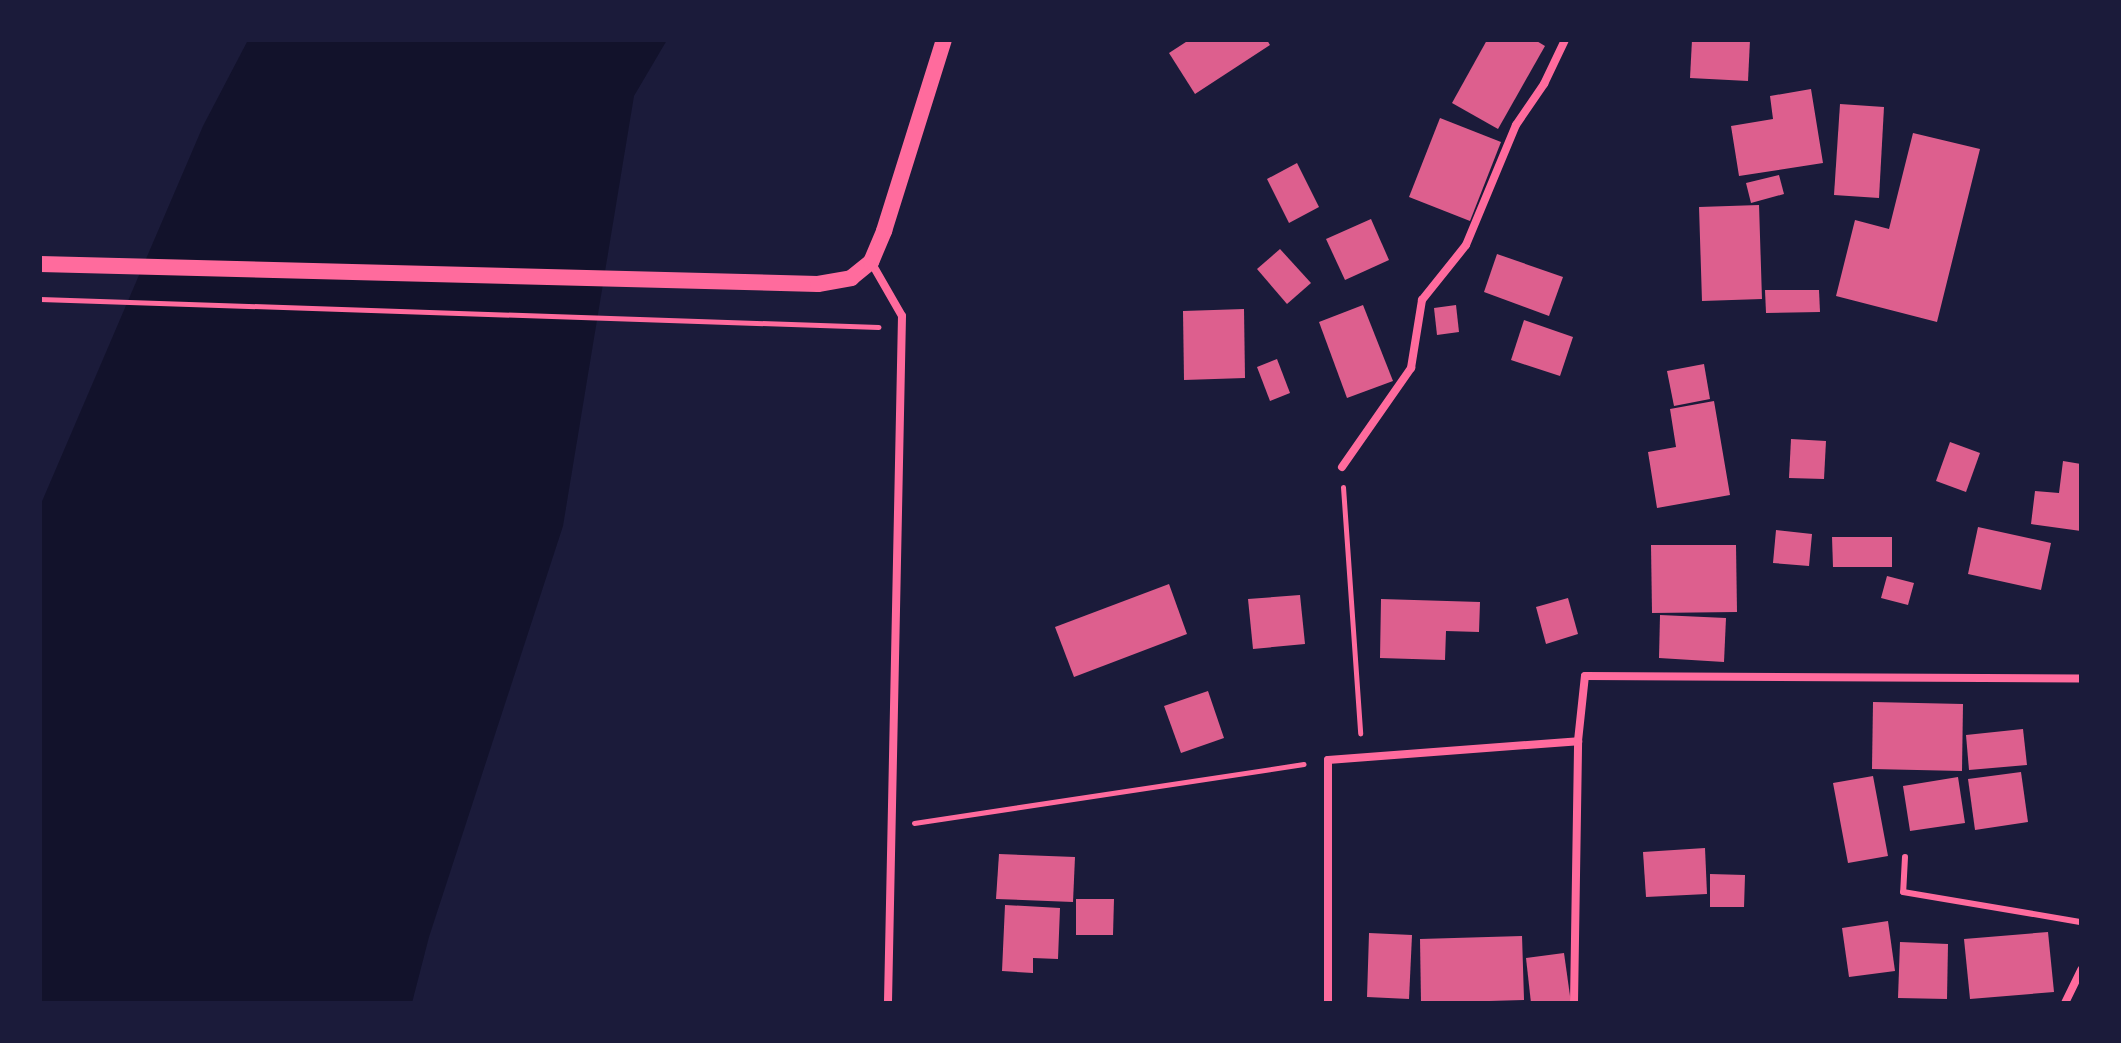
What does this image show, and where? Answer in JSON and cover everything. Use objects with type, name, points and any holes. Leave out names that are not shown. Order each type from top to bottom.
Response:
[{"type":"main road","points":[[40,264],[818,284],[851,278],[871,262],[884,231],[944,40]]},
{"type":"street","points":[[1342,467],[1411,368],[1422,300],[1466,245],[1516,125],[1544,84],[1565,40]]},
{"type":"street","points":[[871,262],[900,307],[901,327],[888,1003]]},
{"type":"street","points":[[1574,1003],[1578,741],[1585,676],[2081,679]]},
{"type":"street","points":[[1328,1003],[1328,760],[1578,741]]},
{"type":"street","points":[[2065,1003],[2081,970]]},
{"type":"lane","points":[[1905,857],[1903,892],[2081,922]]},
{"type":"path","points":[[40,299],[901,327]]},
{"type":"path","points":[[1342,467],[1362,758]]},
{"type":"path","points":[[893,826],[1328,760]]},
{"type":"shaded area","points":[[248,40],[667,40],[634,96],[563,526],[429,937],[412,1003],[40,1003],[40,506],[203,126]]},
{"type":"building","points":[[1189,40],[1267,40],[1270,45],[1195,94],[1169,53]]},
{"type":"building","points":[[1487,40],[1535,40],[1545,46],[1498,129],[1452,103]]},
{"type":"building","points":[[1692,40],[1750,40],[1748,81],[1690,78]]},
{"type":"building","points":[[1811,89],[1823,163],[1739,176],[1731,126],[1773,119],[1770,96]]},
{"type":"building","points":[[1840,104],[1884,107],[1879,198],[1834,195]]},
{"type":"building","points":[[1440,118],[1501,142],[1470,221],[1409,197]]},
{"type":"building","points":[[1913,133],[1980,149],[1937,322],[1836,296],[1855,220],[1889,229]]},
{"type":"building","points":[[1297,163],[1319,207],[1289,223],[1267,179]]},
{"type":"building","points":[[1779,175],[1784,194],[1751,203],[1746,183]]},
{"type":"building","points":[[1759,205],[1762,299],[1702,301],[1699,207]]},
{"type":"building","points":[[1371,219],[1389,260],[1345,280],[1326,239]]},
{"type":"building","points":[[1280,249],[1311,283],[1287,304],[1257,269]]},
{"type":"building","points":[[1497,254],[1563,277],[1549,316],[1484,292]]},
{"type":"building","points":[[1765,290],[1819,290],[1820,312],[1766,313]]},
{"type":"building","points":[[1363,305],[1393,381],[1347,398],[1319,322]]},
{"type":"building","points":[[1456,305],[1459,332],[1437,335],[1434,308]]},
{"type":"building","points":[[1244,309],[1245,378],[1184,380],[1183,311]]},
{"type":"building","points":[[1524,320],[1573,337],[1560,376],[1511,360]]},
{"type":"building","points":[[1277,359],[1290,393],[1270,401],[1257,367]]},
{"type":"building","points":[[1704,364],[1710,399],[1674,406],[1667,371]]},
{"type":"building","points":[[1714,401],[1730,495],[1657,508],[1648,452],[1676,447],[1670,409]]},
{"type":"building","points":[[1791,439],[1826,441],[1824,479],[1789,478]]},
{"type":"building","points":[[1950,442],[1980,453],[1966,492],[1936,481]]},
{"type":"building","points":[[2063,461],[2081,464],[2081,531],[2031,524],[2035,491],[2059,493]]},
{"type":"building","points":[[1978,527],[2051,543],[2041,590],[1968,574]]},
{"type":"building","points":[[1776,530],[1812,534],[1809,566],[1773,563]]},
{"type":"building","points":[[1832,537],[1892,537],[1892,567],[1833,567]]},
{"type":"building","points":[[1651,545],[1736,545],[1737,612],[1652,613]]},
{"type":"building","points":[[1887,576],[1914,583],[1908,605],[1881,598]]},
{"type":"building","points":[[1169,584],[1187,634],[1074,677],[1055,627]]},
{"type":"building","points":[[1300,595],[1305,644],[1253,649],[1248,599]]},
{"type":"building","points":[[1568,598],[1578,634],[1546,644],[1536,607]]},
{"type":"building","points":[[1381,599],[1480,602],[1479,632],[1446,631],[1445,660],[1380,658]]},
{"type":"building","points":[[1660,615],[1726,618],[1724,662],[1659,658]]},
{"type":"building","points":[[1208,691],[1224,738],[1181,753],[1164,706]]},
{"type":"building","points":[[1873,702],[1963,704],[1962,771],[1872,769]]},
{"type":"building","points":[[2023,729],[2027,765],[1969,770],[1966,735]]},
{"type":"building","points":[[2021,772],[2028,822],[1975,830],[1968,779]]},
{"type":"building","points":[[1873,776],[1888,856],[1848,863],[1833,783]]},
{"type":"building","points":[[1958,777],[1965,823],[1910,831],[1903,786]]},
{"type":"building","points":[[1705,848],[1707,894],[1646,897],[1643,852]]},
{"type":"building","points":[[999,854],[1075,857],[1073,902],[996,899]]},
{"type":"building","points":[[1710,874],[1745,875],[1744,907],[1710,907]]},
{"type":"building","points":[[1076,899],[1114,899],[1113,935],[1076,935]]},
{"type":"building","points":[[1005,905],[1060,908],[1058,959],[1033,958],[1033,973],[1002,971]]},
{"type":"building","points":[[1888,921],[1895,971],[1849,977],[1842,928]]},
{"type":"building","points":[[2048,932],[2054,992],[1970,999],[1964,939]]},
{"type":"building","points":[[1369,933],[1412,935],[1409,999],[1367,997]]},
{"type":"building","points":[[1522,936],[1524,1000],[1421,1003],[1420,939]]},
{"type":"building","points":[[1900,942],[1948,944],[1947,999],[1898,998]]},
{"type":"building","points":[[1564,953],[1571,1003],[1531,1003],[1526,958]]}]
